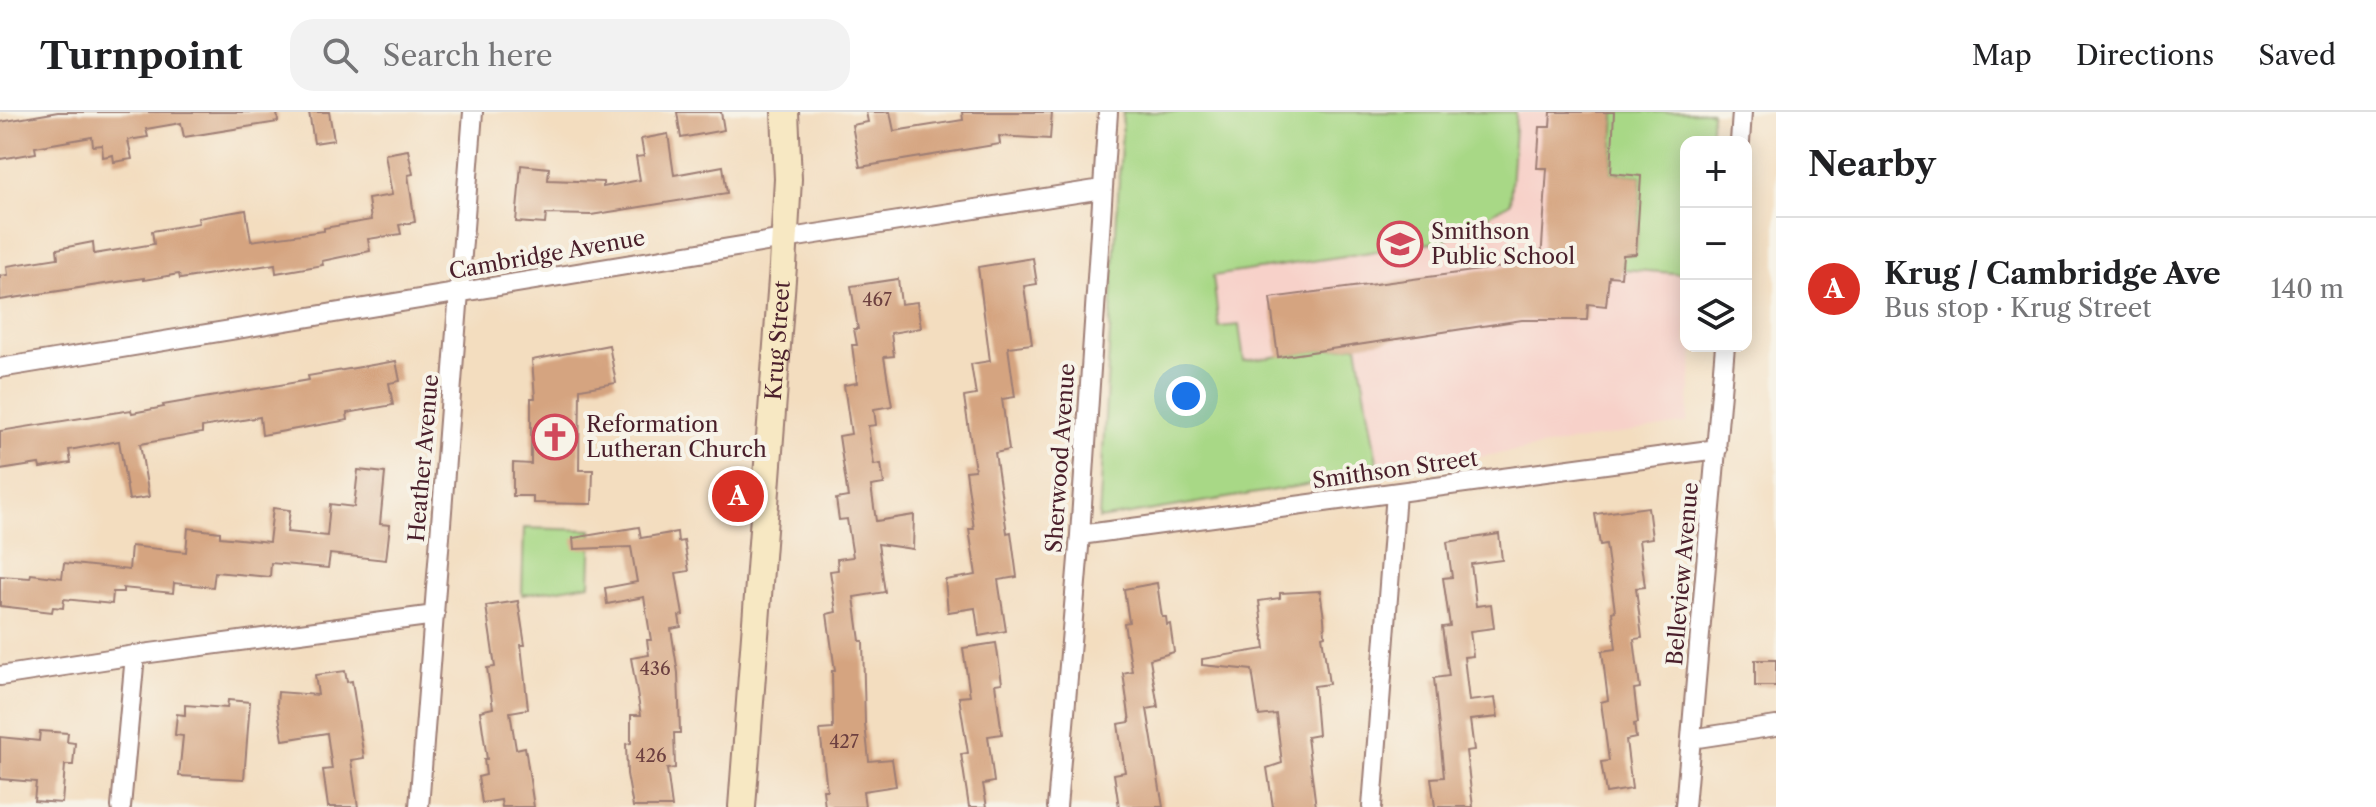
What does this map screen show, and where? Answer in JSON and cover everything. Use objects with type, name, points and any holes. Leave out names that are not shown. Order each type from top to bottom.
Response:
[{"type":"street","name":"Heather Avenue","points":[[419,807],[473,112]]},
{"type":"street","name":"Krug Street","points":[[742,807],[788,179],[785,112]]},
{"type":"street","name":"Sherwood Avenue","points":[[1057,807],[1080,535],[1108,112]]},
{"type":"street","points":[[1740,136],[1742,112]]},
{"type":"street","name":"Cambridge Avenue","points":[[0,368],[1102,189]]},
{"type":"street","name":"Belleview Avenue","points":[[1685,807],[1725,352]]},
{"type":"street","name":"Smithson Street","points":[[1080,535],[1717,449]]},
{"type":"street","points":[[1372,807],[1396,493]]},
{"type":"street","points":[[0,676],[435,615]]},
{"type":"street","points":[[121,807],[135,655]]},
{"type":"street","points":[[1691,739],[1776,726]]},
{"type":"shaded area","name":"Smithson Public School","points":[[1123,112],[1712,112],[1710,136],[1680,136],[1680,352],[1693,352],[1687,423],[1099,519]]},
{"type":"green space","points":[[1123,112],[1516,112],[1510,203],[1443,241],[1213,276],[1219,327],[1239,325],[1244,361],[1357,345],[1379,473],[1099,519]]},
{"type":"green space","points":[[1615,112],[1712,112],[1710,136],[1680,136],[1680,274],[1622,269],[1622,255],[1636,254],[1641,176],[1611,173]]},
{"type":"green space","points":[[524,528],[592,530],[590,584],[522,595]]},
{"type":"building","points":[[58,112],[277,112],[278,122],[184,137],[181,123],[146,129],[148,137],[128,140],[132,159],[114,162],[113,155],[103,157],[102,145],[93,146],[92,137],[35,147],[36,153],[0,159],[0,122]]},
{"type":"building","points":[[309,112],[329,112],[334,140],[314,143]]},
{"type":"building","points":[[677,112],[721,112],[724,130],[681,138]]},
{"type":"building","points":[[866,112],[890,112],[894,131],[963,120],[962,112],[1052,112],[1050,139],[999,136],[1000,144],[860,167],[852,125],[868,122]]},
{"type":"building","points":[[1551,112],[1614,112],[1611,173],[1641,176],[1636,254],[1623,255],[1621,277],[1609,276],[1606,306],[1588,304],[1587,320],[1522,320],[1278,357],[1270,298],[1541,262],[1547,168],[1537,168],[1540,127],[1550,127]]},
{"type":"building","points":[[668,134],[674,175],[723,166],[727,193],[591,215],[546,214],[545,224],[516,222],[521,165],[549,168],[548,180],[603,182],[603,187],[640,180],[636,157],[644,156],[641,139]]},
{"type":"building","points":[[408,150],[413,174],[408,175],[415,222],[399,225],[401,234],[368,239],[370,251],[322,261],[323,265],[276,273],[275,264],[180,279],[179,274],[144,278],[0,300],[0,276],[8,275],[7,266],[58,258],[57,249],[93,242],[94,254],[154,244],[152,231],[199,223],[198,218],[246,210],[251,241],[324,231],[324,228],[371,220],[368,199],[392,195],[385,154]]},
{"type":"building","points":[[1033,258],[1037,284],[1024,286],[1032,344],[1008,347],[1015,397],[1002,399],[1009,450],[995,453],[1017,577],[998,580],[1006,631],[979,636],[975,608],[948,612],[945,580],[976,575],[969,529],[974,529],[966,471],[975,470],[964,397],[976,395],[971,364],[990,361],[978,267]]},
{"type":"building","points":[[898,279],[901,304],[917,302],[921,328],[891,333],[894,356],[884,357],[892,406],[874,409],[876,425],[868,426],[874,465],[881,464],[884,484],[871,486],[876,521],[914,515],[913,549],[878,544],[885,592],[854,597],[860,641],[863,641],[869,761],[892,759],[896,786],[863,791],[865,807],[825,807],[823,790],[827,790],[820,730],[833,729],[832,671],[835,671],[827,614],[836,612],[830,571],[838,570],[837,559],[853,557],[847,519],[839,520],[836,499],[848,497],[839,436],[851,434],[844,385],[857,383],[852,345],[857,345],[854,329],[858,329],[851,286]]},
{"type":"building","name":"Reformation Lutheran Church","points":[[609,345],[616,383],[580,389],[579,470],[593,470],[592,504],[533,503],[533,496],[513,496],[513,463],[531,464],[531,398],[535,398],[532,360]]},
{"type":"building","points":[[396,361],[400,381],[389,383],[393,405],[347,413],[348,420],[262,435],[260,417],[202,427],[202,433],[140,444],[149,497],[129,500],[119,441],[69,450],[71,463],[0,470],[0,431],[131,410],[132,413]]},
{"type":"building","points":[[358,470],[385,473],[380,524],[390,525],[386,560],[330,554],[328,568],[271,563],[270,577],[215,572],[213,587],[174,583],[173,593],[123,588],[123,592],[113,592],[112,604],[64,599],[63,608],[53,607],[52,612],[0,606],[0,576],[30,578],[31,574],[62,578],[64,563],[129,570],[131,546],[186,552],[188,528],[220,532],[220,537],[269,542],[273,508],[290,510],[287,532],[327,536],[330,504],[354,507]]},
{"type":"building","points":[[1648,507],[1652,538],[1639,540],[1645,587],[1636,588],[1642,638],[1634,639],[1640,688],[1634,689],[1638,723],[1634,724],[1636,738],[1626,740],[1632,789],[1606,793],[1601,762],[1609,761],[1601,702],[1608,700],[1602,651],[1616,649],[1612,612],[1615,611],[1606,544],[1600,545],[1595,514]]},
{"type":"building","points":[[639,527],[641,538],[677,532],[678,542],[684,541],[689,571],[676,573],[683,615],[679,616],[681,627],[671,629],[678,673],[680,733],[674,733],[675,768],[667,769],[672,807],[633,807],[627,774],[626,744],[631,743],[631,715],[641,715],[631,658],[649,655],[647,640],[651,640],[644,597],[607,604],[605,588],[637,582],[631,547],[574,549],[573,538]]},
{"type":"building","points":[[1499,534],[1502,560],[1471,564],[1476,606],[1491,604],[1494,628],[1470,631],[1473,656],[1464,657],[1469,701],[1495,698],[1498,717],[1470,720],[1474,750],[1466,751],[1473,807],[1435,807],[1431,778],[1444,777],[1434,678],[1449,676],[1442,627],[1450,626],[1443,578],[1452,577],[1447,542]]},
{"type":"building","points":[[1157,583],[1162,617],[1166,617],[1167,625],[1170,624],[1174,652],[1150,659],[1158,707],[1147,709],[1163,807],[1119,807],[1114,774],[1125,772],[1118,724],[1130,722],[1123,673],[1132,671],[1124,623],[1129,622],[1124,589]]},
{"type":"building","points":[[1320,591],[1329,684],[1314,686],[1318,735],[1307,737],[1316,807],[1273,807],[1267,768],[1282,763],[1276,714],[1259,716],[1252,670],[1202,665],[1202,659],[1265,649],[1259,601],[1280,598],[1280,593]]},
{"type":"building","points":[[518,601],[525,645],[521,645],[528,709],[510,712],[516,749],[525,747],[534,807],[502,807],[501,800],[482,803],[478,777],[486,775],[484,759],[487,759],[480,711],[493,708],[487,668],[495,667],[486,606]]},
{"type":"building","points":[[996,643],[1002,683],[995,684],[1002,734],[988,736],[994,782],[983,784],[987,807],[969,807],[961,754],[968,753],[959,697],[970,696],[963,648]]},
{"type":"building","points":[[1755,660],[1776,660],[1776,686],[1755,686]]},
{"type":"building","points":[[345,671],[347,682],[352,681],[364,758],[351,760],[358,807],[328,807],[323,770],[332,769],[327,733],[283,740],[278,692],[318,695],[315,675]]},
{"type":"building","points":[[228,700],[250,702],[244,779],[179,776],[183,736],[175,735],[177,714],[185,715],[185,705],[227,708]]},
{"type":"building","points":[[40,731],[68,733],[67,742],[75,743],[73,765],[65,765],[62,803],[34,801],[36,782],[0,779],[0,737],[39,741]]},
{"type":"place","name":"Smithson Public School","points":[[1400,244]]},
{"type":"place","name":"Reformation Lutheran Church","points":[[555,437]]},
{"type":"place","name":"Krug / Cambridge Ave","points":[[738,496]]}]
